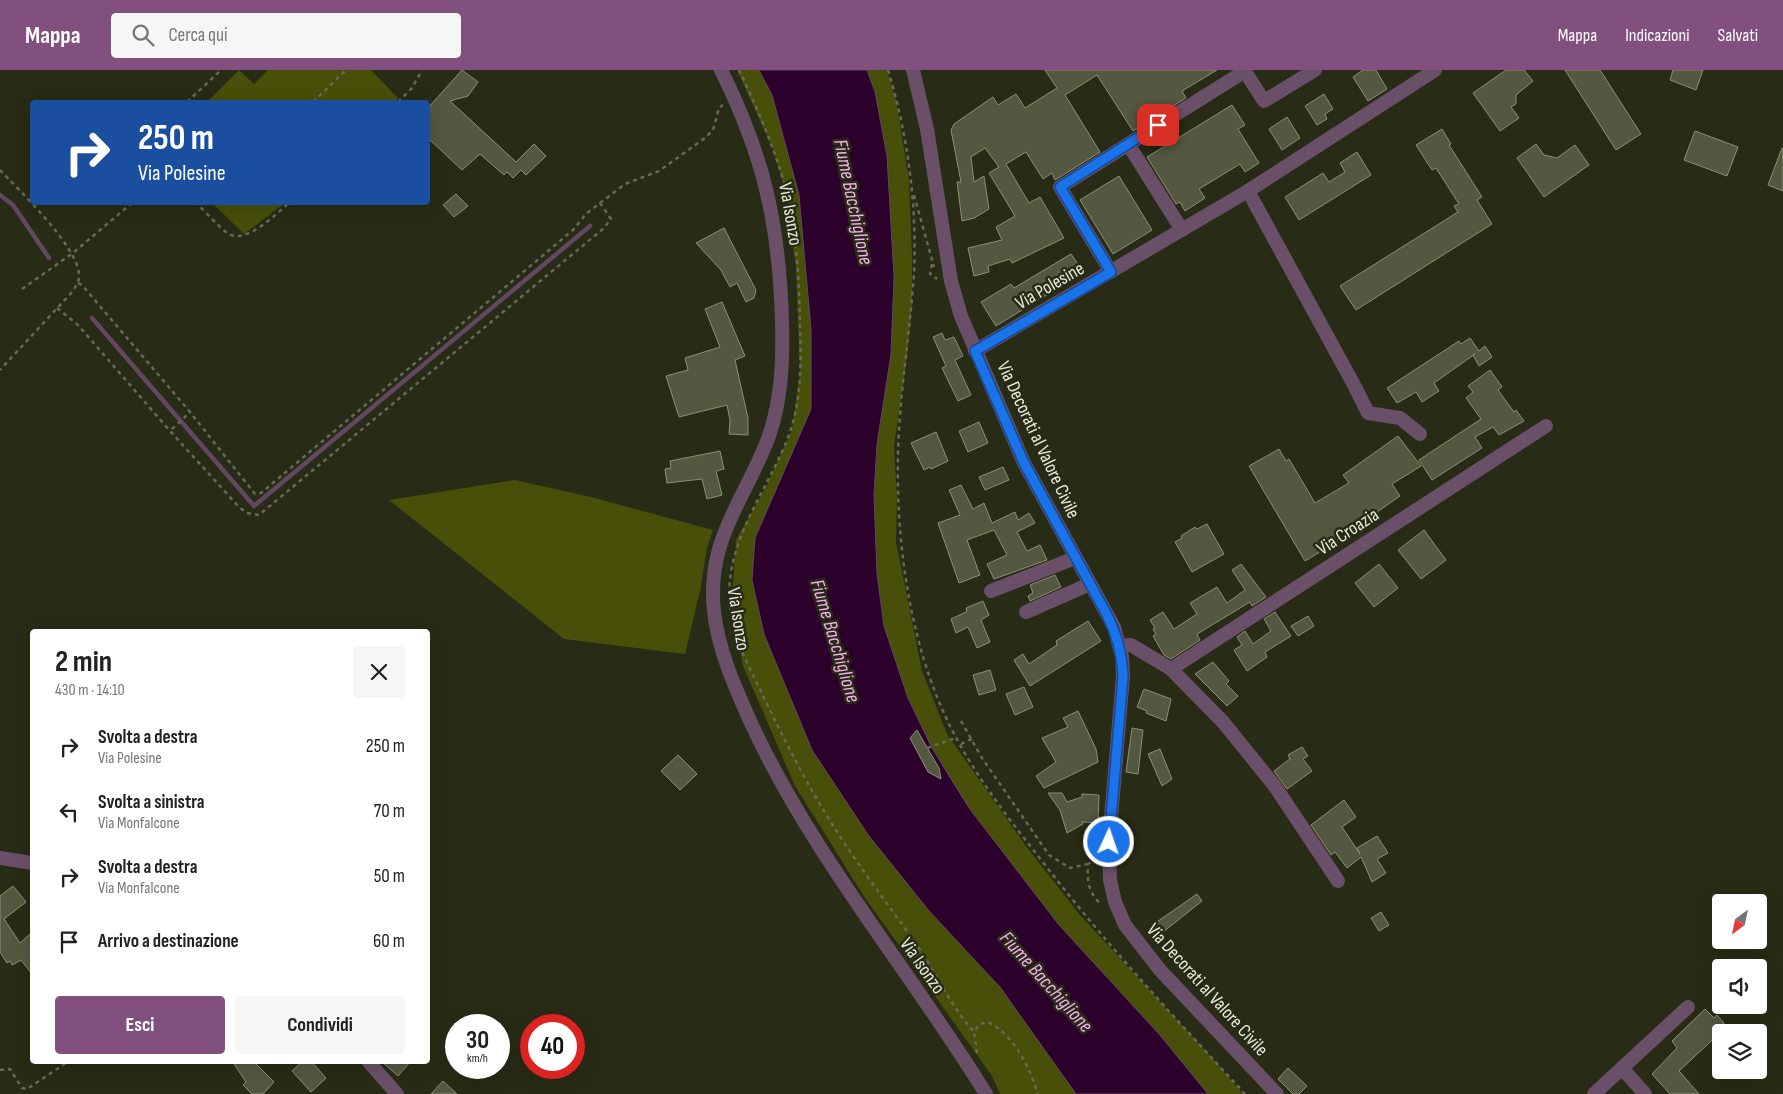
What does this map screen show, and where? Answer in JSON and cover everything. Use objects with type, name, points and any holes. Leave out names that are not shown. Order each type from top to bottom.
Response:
[{"type":"street","name":"Via Isonzo","points":[[721,70],[736,99],[760,162],[773,216],[779,268],[783,360],[781,386],[768,438],[728,521],[714,563],[714,612],[718,638],[736,689],[786,794],[814,840],[986,1094]]},
{"type":"street","name":"Via Decorati al Valore Civile","points":[[913,70],[928,129],[951,281],[961,316],[1024,463],[1114,627],[1120,646],[1123,676],[1109,842],[1110,880],[1116,902],[1125,925],[1160,970],[1276,1094]]},
{"type":"street","points":[[1111,272],[1060,187],[1245,71],[1264,101],[1315,70]]},
{"type":"street","name":"Via Polesine","points":[[975,351],[1248,191],[1435,70]]},
{"type":"street","points":[[1128,144],[1182,230]]},
{"type":"street","points":[[1248,191],[1366,411],[1371,414],[1400,418],[1420,434]]},
{"type":"street","name":"Via Croazia","points":[[1171,669],[1546,426]]},
{"type":"street","points":[[990,591],[1075,558]]},
{"type":"street","points":[[1026,612],[1090,584]]},
{"type":"street","points":[[1120,646],[1131,645],[1171,669],[1249,752],[1274,784],[1338,881]]},
{"type":"street","points":[[0,858],[30,862]]},
{"type":"street","points":[[1594,1094],[1688,1007]]},
{"type":"street","points":[[371,1064],[398,1094]]},
{"type":"street","points":[[1622,1068],[1645,1094]]},
{"type":"path","points":[[189,100],[221,70]]},
{"type":"path","points":[[315,100],[346,70]]},
{"type":"path","points":[[400,100],[412,88],[422,70]]},
{"type":"path","points":[[888,70],[906,138],[913,189],[932,262],[935,271],[943,282],[930,274],[932,262]]},
{"type":"path","points":[[78,283],[82,285],[190,412],[255,494],[261,493],[572,230],[586,214],[625,184],[659,171],[706,138],[713,130],[717,121],[719,108],[736,99]]},
{"type":"path","points":[[0,170],[30,204]]},
{"type":"path","points":[[783,181],[797,257],[800,389],[787,439],[735,549],[731,571],[730,608],[747,662],[782,738],[835,828],[928,960],[953,1006],[974,1032],[977,1052],[981,1060]]},
{"type":"path","points":[[913,189],[914,271],[899,417],[898,484],[901,538],[907,582],[927,668],[957,738],[972,765],[1022,836],[1120,957],[1245,1094]]},
{"type":"path","points":[[58,308],[78,325],[239,507],[253,516],[263,514],[604,228],[611,219],[600,203]]},
{"type":"path","points":[[0,370],[58,308],[78,283],[80,274],[73,253],[31,205]]},
{"type":"path","points":[[22,289],[73,253],[129,205]]},
{"type":"path","points":[[199,205],[228,234],[237,237],[250,233],[286,205]]},
{"type":"path","points":[[170,431],[190,412]]},
{"type":"path","points":[[961,721],[982,758],[1049,855],[1070,868],[1088,864]]},
{"type":"path","points":[[927,748],[957,738]]},
{"type":"path","points":[[961,744],[972,739]]},
{"type":"path","points":[[974,1032],[980,1024],[988,1022],[1001,1028],[1016,1047],[1038,1094]]},
{"type":"path","points":[[0,1070],[10,1069],[22,1088],[27,1089],[64,1064]]},
{"type":"green space","points":[[239,70],[254,84],[268,70],[371,70],[398,98],[396,100],[209,100]]},
{"type":"green space","points":[[737,70],[887,70],[896,100],[909,180],[912,255],[912,304],[907,357],[894,446],[897,498],[896,542],[922,671],[947,734],[1026,846],[1080,915],[1243,1094],[1000,1094],[992,1076],[863,895],[795,786],[743,666],[732,598],[736,540],[766,487],[792,430],[800,372],[796,267],[783,183],[773,149]]},
{"type":"green space","points":[[214,205],[282,205],[244,234]]},
{"type":"green space","points":[[515,480],[591,497],[713,530],[707,548],[700,591],[685,654],[564,639],[389,500]]},
{"type":"water","name":"Fiume Bacchiglione","points":[[759,70],[867,70],[875,92],[887,156],[894,277],[891,354],[877,444],[874,495],[877,574],[884,626],[908,698],[932,748],[969,808],[1059,925],[1159,1034],[1208,1094],[1076,1094],[1000,987],[930,912],[869,836],[812,750],[764,634],[752,580],[755,538],[811,409],[811,329],[799,195],[772,95]]},
{"type":"building","points":[[462,70],[478,82],[468,96],[450,101],[516,162],[534,144],[546,156],[526,175],[521,170],[513,178],[507,172],[504,175],[480,154],[462,170],[430,140],[430,106]]},
{"type":"building","points":[[1045,70],[1217,70],[1182,91],[1186,98],[1133,131],[1097,75],[1065,95],[1100,152],[1055,180],[1052,173],[1043,179],[1026,152],[1006,164],[1029,203],[1040,197],[1064,238],[1012,263],[1010,259],[988,266],[989,272],[974,276],[968,248],[1002,240],[996,227],[1015,216],[989,173],[999,167],[985,148],[971,157],[974,182],[984,176],[989,209],[974,218],[962,221],[957,182],[961,182],[951,130],[954,124],[993,97],[998,105],[1016,94],[1025,108],[1057,88]]},
{"type":"building","points":[[1363,70],[1376,70],[1387,89],[1368,101],[1353,77]]},
{"type":"building","points":[[1506,70],[1524,70],[1533,81],[1516,95],[1516,104],[1511,107],[1519,118],[1500,131],[1473,93]]},
{"type":"building","points":[[1565,70],[1600,70],[1641,134],[1616,150]]},
{"type":"building","points":[[1673,70],[1703,70],[1696,90],[1670,80]]},
{"type":"building","points":[[1324,94],[1333,109],[1325,114],[1327,119],[1317,125],[1305,106]]},
{"type":"building","points":[[1232,105],[1245,125],[1238,129],[1259,163],[1245,172],[1240,164],[1199,189],[1205,198],[1185,211],[1180,202],[1176,204],[1147,157]]},
{"type":"building","points":[[1287,117],[1300,138],[1282,150],[1269,129]]},
{"type":"building","points":[[1442,129],[1451,144],[1449,145],[1482,197],[1477,200],[1492,224],[1356,310],[1340,286],[1458,212],[1454,206],[1459,204],[1436,168],[1432,170],[1416,145]]},
{"type":"building","points":[[1695,131],[1738,147],[1727,176],[1684,160]]},
{"type":"building","points":[[1536,144],[1544,155],[1557,158],[1575,145],[1589,165],[1544,197],[1517,158]]},
{"type":"building","points":[[1783,148],[1783,191],[1768,185]]},
{"type":"building","points":[[1357,152],[1371,175],[1299,220],[1285,197],[1323,173],[1329,182],[1345,172],[1340,163]]},
{"type":"building","points":[[1119,176],[1152,230],[1113,254],[1080,200]]},
{"type":"building","points":[[456,194],[468,206],[454,217],[443,205]]},
{"type":"building","points":[[724,228],[756,290],[754,298],[746,302],[737,283],[730,287],[721,270],[696,243]]},
{"type":"building","points":[[1071,254],[1080,267],[1070,274],[1068,270],[1048,282],[1053,291],[996,326],[981,302],[1011,284],[1014,288]]},
{"type":"building","points":[[722,302],[745,356],[735,360],[748,418],[748,435],[729,434],[730,420],[727,405],[679,417],[666,376],[688,370],[685,358],[720,347],[705,309]]},
{"type":"building","points":[[942,333],[945,340],[954,337],[963,356],[955,360],[971,395],[958,401],[942,368],[946,366],[933,337]]},
{"type":"building","points":[[1470,338],[1479,351],[1485,346],[1492,357],[1479,366],[1473,355],[1434,383],[1439,391],[1422,402],[1416,392],[1397,403],[1387,388],[1459,341],[1461,344]]},
{"type":"building","points":[[1490,370],[1502,387],[1498,390],[1514,412],[1516,410],[1524,421],[1499,435],[1493,427],[1475,437],[1482,448],[1432,480],[1419,460],[1481,419],[1466,398],[1473,392],[1468,386]]},
{"type":"building","points":[[979,422],[988,443],[968,452],[959,431]]},
{"type":"building","points":[[936,432],[948,461],[931,469],[930,467],[924,470],[911,443]]},
{"type":"building","points":[[1398,436],[1421,466],[1392,484],[1400,496],[1353,529],[1354,531],[1305,561],[1249,466],[1279,449],[1286,461],[1289,459],[1315,503],[1349,483],[1343,475]]},
{"type":"building","points":[[720,451],[724,469],[716,471],[722,495],[707,499],[702,479],[667,483],[665,469],[671,468],[670,461]]},
{"type":"building","points":[[1003,467],[1009,480],[985,490],[979,477]]},
{"type":"building","points":[[961,485],[973,509],[984,503],[992,523],[1015,512],[1018,520],[1029,513],[1035,523],[1017,532],[1027,551],[1040,545],[1047,560],[994,579],[987,564],[1007,555],[994,530],[967,540],[980,575],[959,583],[938,523],[960,515],[949,490]]},
{"type":"building","points":[[1207,524],[1224,554],[1192,572],[1175,542],[1195,527],[1197,529]]},
{"type":"building","points":[[1424,530],[1446,560],[1421,579],[1398,550]]},
{"type":"building","points":[[1241,564],[1266,597],[1252,606],[1250,602],[1197,634],[1200,640],[1171,659],[1164,655],[1153,636],[1156,634],[1153,629],[1155,628],[1150,620],[1163,612],[1174,629],[1197,614],[1190,603],[1217,587],[1227,603],[1245,590],[1232,570]]},
{"type":"building","points":[[1379,564],[1398,588],[1374,607],[1355,583]]},
{"type":"building","points":[[1055,575],[1061,587],[1030,601],[1028,596],[1033,593],[1030,585]]},
{"type":"building","points":[[983,601],[989,615],[981,620],[990,642],[977,648],[968,627],[956,633],[951,619],[967,611],[966,608]]},
{"type":"building","points":[[1275,612],[1291,636],[1265,652],[1267,657],[1247,671],[1234,650],[1242,645],[1237,637],[1245,631],[1253,644],[1271,631],[1264,619]]},
{"type":"building","points":[[1308,616],[1314,626],[1298,636],[1291,626]]},
{"type":"building","points":[[1088,621],[1101,641],[1030,686],[1014,660],[1023,654],[1029,664],[1057,645],[1056,641]]},
{"type":"building","points":[[1213,662],[1229,681],[1226,684],[1238,696],[1227,706],[1195,674]]},
{"type":"building","points":[[990,670],[996,690],[979,695],[973,675]]},
{"type":"building","points":[[1024,687],[1033,707],[1015,715],[1006,694]]},
{"type":"building","points":[[1144,689],[1171,699],[1166,721],[1137,707]]},
{"type":"building","points":[[1078,711],[1096,749],[1098,762],[1044,788],[1036,776],[1056,762],[1042,738],[1068,727],[1063,718]]},
{"type":"building","points":[[1132,728],[1143,730],[1138,774],[1126,772]]},
{"type":"building","points":[[917,730],[939,768],[941,779],[928,772],[910,738]]},
{"type":"building","points":[[1302,747],[1308,756],[1303,759],[1312,771],[1287,789],[1274,771],[1290,759],[1288,755]]},
{"type":"building","points":[[1160,749],[1172,779],[1162,786],[1148,754]]},
{"type":"building","points":[[678,755],[697,774],[680,790],[661,771]]},
{"type":"building","points":[[1048,793],[1062,793],[1067,802],[1082,797],[1082,794],[1099,795],[1098,823],[1082,822],[1083,824],[1067,833],[1060,810]]},
{"type":"building","points":[[1344,800],[1356,817],[1342,827],[1360,854],[1357,848],[1377,836],[1388,853],[1377,859],[1386,873],[1372,882],[1361,857],[1347,868],[1335,852],[1331,855],[1311,825]]},
{"type":"building","points":[[13,886],[26,902],[4,919],[20,943],[30,934],[30,971],[21,960],[12,965],[10,961],[7,963],[0,952],[0,896]]},
{"type":"building","points":[[1197,894],[1202,901],[1158,936],[1151,926]]},
{"type":"building","points":[[1381,912],[1389,925],[1379,931],[1371,918]]},
{"type":"building","points":[[1705,1009],[1714,1018],[1717,1015],[1724,1023],[1712,1024],[1712,1040],[1679,1071],[1699,1094],[1670,1094],[1652,1074],[1677,1048],[1672,1041]]},
{"type":"building","points":[[234,1064],[256,1064],[274,1082],[263,1094],[252,1094],[243,1085],[246,1082]]},
{"type":"building","points":[[300,1064],[314,1064],[326,1078],[311,1092],[292,1071]]},
{"type":"building","points":[[384,1064],[408,1064],[398,1076]]},
{"type":"building","points":[[1288,1068],[1307,1086],[1299,1094],[1293,1094],[1278,1079]]},
{"type":"building","points":[[443,1081],[457,1094],[431,1094]]},
{"type":"waterway","points":[[0,195],[13,205],[49,258]]},
{"type":"waterway","points":[[92,318],[254,506],[590,226]]},
{"type":"route","points":[[1109,842],[1123,676],[1122,657],[1118,639],[1114,627],[1048,511],[1024,463],[975,351],[1111,272],[1060,187],[1158,125]]}]
